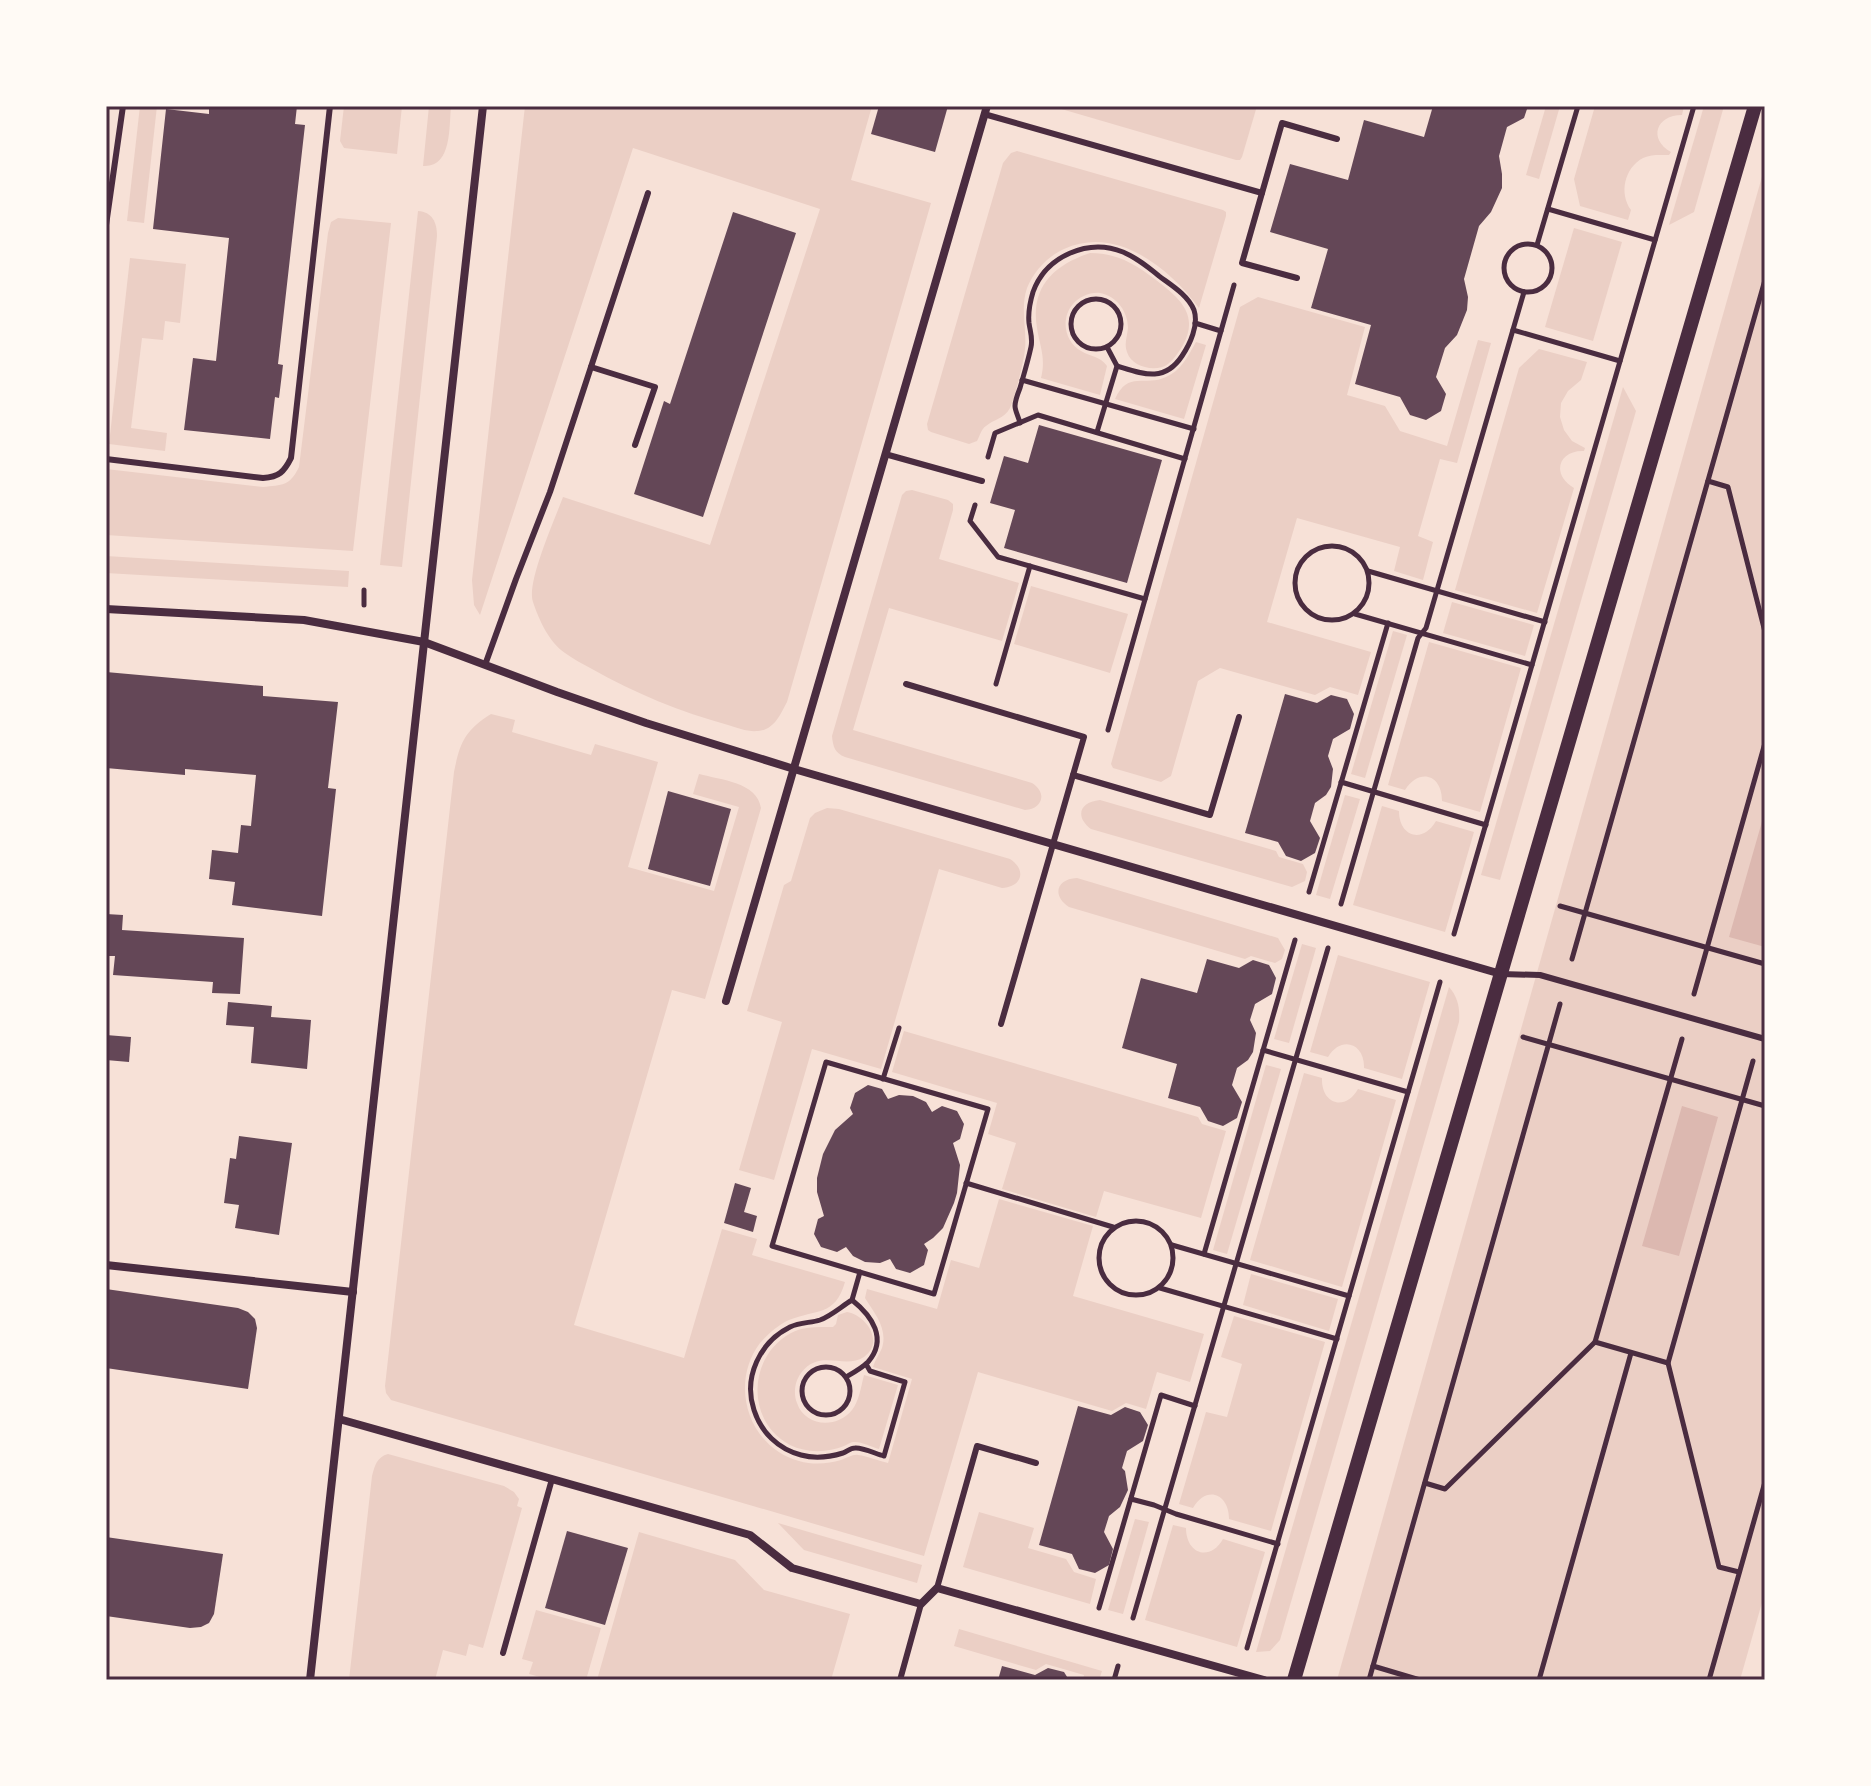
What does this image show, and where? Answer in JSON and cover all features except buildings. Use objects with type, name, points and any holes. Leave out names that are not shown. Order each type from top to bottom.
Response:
[{"type":"street","points":[[310,1680],[483,106]]},
{"type":"street","points":[[1294,1680],[1755,106]]},
{"type":"street","points":[[726,1001],[986,110]]},
{"type":"street","points":[[106,609],[304,620],[424,642],[646,723],[794,769],[1501,974]]},
{"type":"street","points":[[106,1265],[353,1292]]},
{"type":"street","points":[[339,1419],[750,1535],[792,1568],[921,1604],[937,1588],[1264,1680]]},
{"type":"lane","points":[[106,225],[123,106]]},
{"type":"lane","points":[[106,459],[263,478],[276,477],[285,469],[291,458],[330,106]]},
{"type":"lane","points":[[986,110],[1262,193]]},
{"type":"lane","points":[[1297,278],[1242,263],[1282,123],[1337,139]]},
{"type":"lane","points":[[485,665],[550,492],[648,193]]},
{"type":"lane","points":[[591,367],[655,387],[635,445]]},
{"type":"lane","points":[[885,454],[982,481]]},
{"type":"lane","points":[[906,684],[1084,737],[1001,1024]]},
{"type":"lane","points":[[1073,775],[1210,815],[1239,717]]},
{"type":"lane","points":[[1501,974],[1540,975],[1762,1038]]},
{"type":"lane","points":[[937,1588],[977,1446],[1036,1463]]},
{"type":"lane","points":[[503,1653],[552,1479]]},
{"type":"lane","points":[[900,1680],[921,1604]]},
{"type":"path","points":[[1537,245],[1578,106]]},
{"type":"path","points":[[1454,934],[1694,106]]},
{"type":"path","points":[[1548,209],[1655,240]]},
{"type":"path","points":[[1522,243],[1537,245],[1546,251],[1553,262],[1553,275],[1546,286],[1534,292],[1524,292],[1510,285],[1504,274],[1505,261],[1511,250],[1522,243]]},
{"type":"path","points":[[1020,423],[1015,405],[1032,342],[1029,316],[1033,291],[1048,268],[1058,259],[1076,251],[1106,247],[1136,259],[1184,296],[1194,310],[1191,339],[1180,358],[1164,373],[1138,373],[1117,366],[1107,347]]},
{"type":"path","points":[[1106,734],[1242,263]]},
{"type":"path","points":[[1369,1680],[1765,280]]},
{"type":"path","points":[[1342,902],[1418,638],[1426,628],[1524,292]]},
{"type":"path","points":[[1104,300],[1117,310],[1121,321],[1120,332],[1115,342],[1107,347],[1100,350],[1088,348],[1079,343],[1073,333],[1072,317],[1078,307],[1087,301],[1104,300]]},
{"type":"path","points":[[1195,323],[1221,331]]},
{"type":"path","points":[[1513,330],[1620,361]]},
{"type":"path","points":[[1097,432],[1117,366]]},
{"type":"path","points":[[1022,380],[1194,429]]},
{"type":"path","points":[[1145,599],[998,557],[970,521],[995,433],[1038,415],[1185,459]]},
{"type":"path","points":[[1708,481],[1728,487],[1765,632]]},
{"type":"path","points":[[1532,665],[1355,614],[1333,622],[1310,616],[1296,597],[1295,573],[1308,553],[1331,545],[1353,552],[1368,571],[1545,622]]},
{"type":"path","points":[[989,708],[1030,566]]},
{"type":"path","points":[[1355,614],[1368,594],[1368,571]]},
{"type":"path","points":[[1309,892],[1388,623]]},
{"type":"path","points":[[1425,1483],[1445,1489],[1595,1342],[1765,743]]},
{"type":"path","points":[[1341,782],[1486,825]]},
{"type":"path","points":[[1560,906],[1765,964]]},
{"type":"path","points":[[1204,1254],[1294,942]]},
{"type":"path","points":[[1133,1619],[1327,952]]},
{"type":"path","points":[[1246,1650],[1440,984]]},
{"type":"path","points":[[883,1079],[899,1028]]},
{"type":"path","points":[[1523,1037],[1765,1106]]},
{"type":"path","points":[[1739,1572],[1719,1567],[1668,1363],[1762,1038]]},
{"type":"path","points":[[1263,1050],[1408,1092]]},
{"type":"path","points":[[826,1062],[883,1079],[988,1109],[934,1294],[772,1246],[826,1062]]},
{"type":"path","points":[[966,1183],[1113,1227]]},
{"type":"path","points":[[1160,1288],[1173,1269],[1172,1245],[1157,1226],[1135,1219],[1113,1227],[1099,1247],[1100,1271],[1114,1290],[1137,1296],[1160,1288],[1337,1339]]},
{"type":"path","points":[[1172,1245],[1349,1296]]},
{"type":"path","points":[[860,1272],[852,1300],[820,1320],[791,1326],[766,1345],[758,1357],[750,1387],[756,1417],[774,1442],[801,1456],[832,1456],[855,1448],[884,1456],[905,1382],[870,1371],[866,1364]]},
{"type":"path","points":[[846,1377],[866,1364],[875,1351],[878,1335],[871,1318],[852,1300]]},
{"type":"path","points":[[1595,1342],[1668,1363]]},
{"type":"path","points":[[1539,1680],[1631,1353]]},
{"type":"path","points":[[827,1367],[846,1377],[850,1387],[849,1398],[836,1414],[820,1415],[804,1401],[803,1386],[812,1372],[827,1367]]},
{"type":"path","points":[[1099,1607],[1161,1395],[1195,1406]]},
{"type":"path","points":[[1709,1680],[1765,1482]]},
{"type":"path","points":[[1131,1499],[1278,1544]]},
{"type":"path","points":[[1373,1666],[1420,1680]]},
{"type":"shaded area","points":[[140,106],[157,106],[144,223],[127,221]]},
{"type":"shaded area","points":[[344,106],[402,106],[397,154],[344,148],[340,141]]},
{"type":"shaded area","points":[[429,106],[451,106],[449,135],[439,160],[423,166]]},
{"type":"shaded area","points":[[525,106],[872,106],[851,180],[931,203],[787,702],[776,721],[764,730],[743,730],[675,708],[624,686],[575,659],[549,637],[535,609],[532,593],[537,566],[563,497],[710,545],[820,209],[633,148],[480,615],[474,605],[472,580]]},
{"type":"shaded area","points":[[1051,106],[1257,106],[1242,157],[1236,160]]},
{"type":"shaded area","points":[[1546,106],[1560,106],[1539,179],[1526,175]]},
{"type":"shaded area","points":[[1595,106],[1684,106],[1682,115],[1666,119],[1658,129],[1659,141],[1671,152],[1669,155],[1643,158],[1631,168],[1625,182],[1625,197],[1631,210],[1628,220],[1580,206],[1574,179]]},
{"type":"shaded area","points":[[1704,106],[1724,106],[1694,212],[1669,225]]},
{"type":"shaded area","points":[[1017,151],[1223,210],[1226,216],[1199,308],[1157,265],[1122,247],[1103,242],[1084,243],[1064,249],[1047,260],[1033,276],[1025,296],[1024,355],[1010,408],[984,427],[977,441],[969,444],[931,432],[927,424],[1003,163]]},
{"type":"shaded area","points":[[1765,166],[1765,1592],[1740,1680],[1337,1680]]},
{"type":"shaded area","points":[[418,211],[427,213],[433,219],[437,236],[402,567],[380,565]]},
{"type":"shaded area","points":[[338,218],[391,223],[353,551],[106,535],[106,469],[263,487],[285,483],[296,473],[328,233],[331,222]]},
{"type":"shaded area","points":[[1574,228],[1622,242],[1593,341],[1545,327]]},
{"type":"shaded area","points":[[1090,253],[1117,257],[1148,274],[1179,300],[1188,315],[1189,324],[1183,345],[1170,362],[1163,367],[1144,367],[1129,357],[1127,322],[1124,311],[1116,301],[1100,293],[1078,299],[1069,310],[1066,330],[1076,347],[1107,366],[1100,395],[1041,378],[1043,358],[1037,328],[1037,301],[1047,280],[1066,264]]},
{"type":"shaded area","points":[[130,258],[186,264],[180,323],[165,321],[163,340],[142,338],[131,428],[167,433],[165,451],[109,444]]},
{"type":"shaded area","points":[[1258,297],[1365,327],[1347,395],[1385,406],[1400,431],[1447,446],[1478,340],[1491,343],[1457,463],[1440,459],[1418,536],[1433,542],[1423,580],[1394,571],[1400,547],[1297,518],[1267,622],[1371,652],[1358,695],[1330,687],[1315,695],[1220,668],[1198,681],[1171,776],[1161,782],[1113,768],[1111,764],[1240,307]]},
{"type":"shaded area","points":[[1196,342],[1206,345],[1184,419],[1115,399],[1120,390],[1131,382],[1158,380],[1176,371]]},
{"type":"shaded area","points":[[1539,349],[1587,362],[1581,380],[1568,391],[1561,403],[1560,417],[1564,430],[1572,441],[1585,448],[1568,455],[1561,464],[1562,477],[1574,488],[1537,613],[1455,590],[1519,368]]},
{"type":"shaded area","points":[[1623,387],[1636,411],[1500,880],[1481,875]]},
{"type":"shaded area","points":[[912,490],[953,504],[939,559],[1019,583],[1002,641],[889,608],[853,730],[1032,783],[1040,791],[1041,800],[1031,809],[1025,810],[845,757],[834,746],[832,736],[902,495]]},
{"type":"shaded area","points":[[106,556],[349,571],[348,587],[106,573]]},
{"type":"shaded area","points":[[1031,586],[1128,614],[1110,673],[1014,644]]},
{"type":"shaded area","points":[[1452,602],[1534,625],[1525,656],[1443,633]]},
{"type":"shaded area","points":[[1393,631],[1407,635],[1365,778],[1351,774]]},
{"type":"shaded area","points":[[1429,642],[1521,668],[1480,812],[1442,801],[1438,785],[1429,777],[1417,779],[1405,790],[1388,785]]},
{"type":"shaded area","points":[[491,714],[515,720],[512,732],[591,755],[595,744],[658,762],[628,867],[714,891],[739,807],[693,794],[699,774],[745,787],[758,799],[761,808],[705,999],[672,990],[574,1325],[684,1358],[722,1229],[757,1239],[752,1255],[845,1282],[830,1307],[785,1322],[760,1343],[751,1359],[745,1395],[756,1428],[781,1454],[799,1461],[826,1463],[856,1455],[888,1463],[912,1379],[873,1367],[882,1348],[883,1334],[880,1322],[865,1298],[867,1289],[937,1309],[951,1260],[979,1268],[999,1199],[1093,1226],[1073,1296],[1204,1334],[1190,1382],[1157,1372],[1146,1409],[1126,1403],[1112,1411],[978,1372],[924,1556],[391,1400],[385,1386],[454,772],[465,738]]},
{"type":"shaded area","points":[[1345,795],[1360,799],[1330,899],[1316,895]]},
{"type":"shaded area","points":[[1100,800],[1276,851],[1279,857],[1303,864],[1307,872],[1305,881],[1292,887],[1091,829],[1083,820],[1082,811],[1087,804]]},
{"type":"shaded area","points":[[1382,806],[1399,811],[1403,827],[1413,834],[1425,833],[1436,821],[1474,832],[1445,932],[1353,905]]},
{"type":"shaded area","points":[[827,808],[1010,859],[1019,868],[1020,877],[1014,885],[1002,888],[939,869],[881,1069],[812,1049],[774,1180],[739,1170],[782,1022],[747,1011],[784,885],[791,881],[810,818]]},
{"type":"shaded area","points":[[1765,811],[1765,947],[1729,937]]},
{"type":"shaded area","points":[[1077,878],[1278,938],[1285,950],[1282,959],[1275,963],[1251,956],[1245,959],[1069,907],[1060,898],[1059,889],[1064,881]]},
{"type":"shaded area","points":[[1302,944],[1316,948],[1289,1043],[1274,1039]]},
{"type":"shaded area","points":[[1338,955],[1430,982],[1402,1079],[1364,1068],[1361,1053],[1351,1045],[1339,1046],[1328,1057],[1310,1052]]},
{"type":"shaded area","points":[[1449,987],[1458,1003],[1459,1022],[1280,1640],[1270,1651],[1256,1652]]},
{"type":"shaded area","points":[[904,1031],[1198,1117],[1202,1124],[1226,1131],[1201,1218],[1104,1191],[1096,1217],[1002,1189],[1016,1143],[988,1134],[997,1103],[892,1072]]},
{"type":"shaded area","points":[[1266,1065],[1281,1069],[1227,1254],[1213,1250]]},
{"type":"shaded area","points":[[1304,1073],[1322,1078],[1325,1094],[1335,1102],[1347,1101],[1358,1089],[1396,1100],[1342,1287],[1250,1260]]},
{"type":"shaded area","points":[[1682,1106],[1718,1117],[1679,1256],[1642,1246]]},
{"type":"shaded area","points":[[1251,1274],[1338,1299],[1329,1331],[1243,1305]]},
{"type":"shaded area","points":[[847,1312],[861,1318],[870,1330],[873,1344],[870,1351],[856,1360],[824,1360],[808,1366],[797,1380],[796,1399],[807,1417],[822,1423],[830,1422],[852,1410],[864,1375],[898,1385],[879,1449],[855,1442],[824,1451],[796,1448],[775,1434],[765,1421],[759,1405],[760,1372],[766,1357],[777,1343],[791,1333],[806,1328],[833,1327],[838,1315]]},
{"type":"shaded area","points":[[1234,1316],[1325,1342],[1271,1531],[1229,1519],[1225,1503],[1216,1495],[1204,1496],[1193,1508],[1179,1504],[1206,1412],[1227,1417],[1242,1364],[1221,1357]]},
{"type":"shaded area","points":[[388,1454],[504,1486],[514,1492],[519,1499],[517,1506],[522,1508],[483,1648],[469,1644],[466,1656],[443,1650],[435,1680],[349,1680],[372,1476],[379,1459]]},
{"type":"shaded area","points":[[979,1512],[1034,1528],[1028,1548],[1066,1559],[1074,1572],[1096,1579],[1090,1604],[963,1567]]},
{"type":"shaded area","points":[[1135,1519],[1149,1522],[1123,1614],[1108,1610]]},
{"type":"shaded area","points":[[778,1523],[922,1565],[917,1583],[804,1550]]},
{"type":"shaded area","points":[[1173,1525],[1186,1528],[1190,1544],[1200,1552],[1212,1551],[1223,1539],[1265,1552],[1237,1647],[1145,1620]]},
{"type":"shaded area","points":[[639,1532],[735,1560],[764,1590],[850,1614],[831,1680],[597,1680]]},
{"type":"shaded area","points":[[536,1610],[601,1628],[586,1680],[551,1680],[529,1674],[533,1662],[522,1659]]},
{"type":"shaded area","points":[[959,1629],[1102,1671],[1099,1680],[1083,1680],[1084,1675],[1046,1664],[1036,1670],[954,1646]]}]
